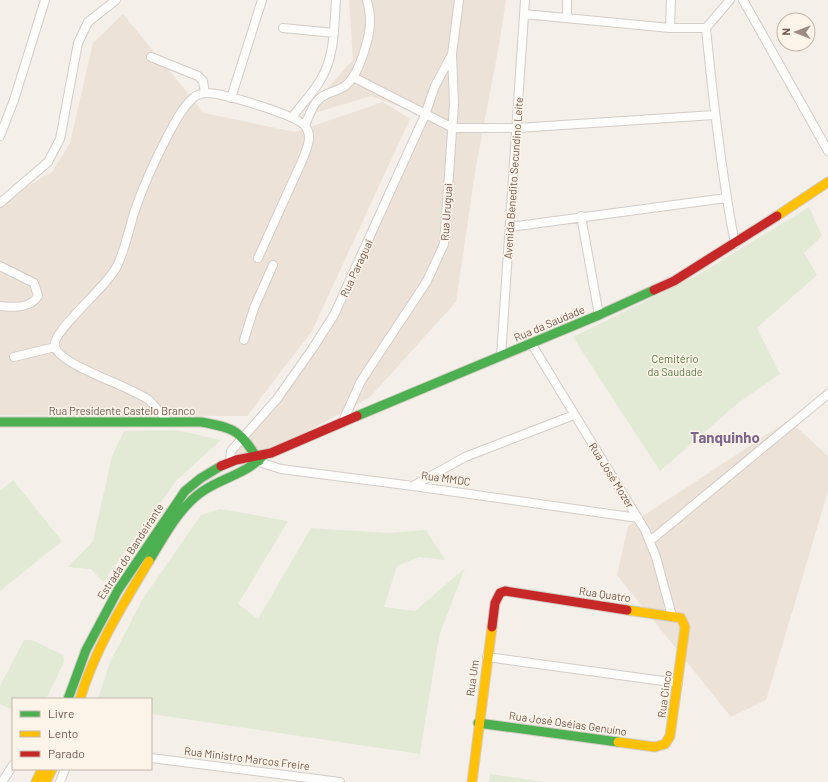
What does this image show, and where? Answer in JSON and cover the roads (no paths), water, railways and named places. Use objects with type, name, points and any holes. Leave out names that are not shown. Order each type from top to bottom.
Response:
[{"type":"main road","name":"Rua da Saudade","points":[[259,458],[343,421],[599,315],[674,281],[735,244],[828,182]]},
{"type":"main road","name":"Rua Presidente Castelo Branco","points":[[0,422],[201,422],[234,429],[244,436]]},
{"type":"main road","points":[[244,436],[259,458]]},
{"type":"main road","name":"Estrada do Bandeirante","points":[[68,698],[86,650],[96,628],[118,590],[185,491],[213,470],[230,463],[259,458]]},
{"type":"main road","name":"Estrada do Bandeirante","points":[[80,698],[84,685],[104,638],[126,598],[181,512],[192,499],[204,490],[259,458]]},
{"type":"main road","name":"Rua Quatro","points":[[505,591],[672,616]]},
{"type":"main road","name":"Rua Um","points":[[472,778],[494,603],[500,593],[505,591]]},
{"type":"main road","name":"Rua Cinco","points":[[655,747],[665,744],[670,736],[684,637],[684,626],[681,618],[672,616]]},
{"type":"main road","name":"Rua José Oséias Genuíno","points":[[478,723],[655,747]]},
{"type":"main road","points":[[36,782],[42,770]]},
{"type":"main road","points":[[46,782],[52,770]]},
{"type":"street","points":[[0,136],[14,100],[45,0]]},
{"type":"street","points":[[0,203],[48,162],[60,139],[78,43],[88,22],[116,0]]},
{"type":"street","points":[[231,98],[262,0]]},
{"type":"street","points":[[293,116],[321,80],[328,66],[334,33],[336,0]]},
{"type":"street","points":[[305,125],[318,100],[326,94],[346,86],[353,77],[365,48],[368,35],[370,19],[367,0]]},
{"type":"street","name":"Rua Uruguai","points":[[343,421],[361,381],[427,281],[444,244],[452,128],[454,80],[452,54],[459,0]]},
{"type":"street","name":"Avenida Benedito Secundino Leite","points":[[501,356],[525,0]]},
{"type":"street","points":[[567,0],[567,17]]},
{"type":"street","points":[[670,28],[671,0]]},
{"type":"street","points":[[730,0],[706,28],[714,115],[726,198],[735,244]]},
{"type":"street","points":[[744,0],[828,151]]},
{"type":"street","points":[[524,14],[670,28],[706,28]]},
{"type":"street","points":[[283,28],[334,33]]},
{"type":"street","name":"Rua Paraguai","points":[[230,463],[231,451],[277,399],[295,375],[334,315],[425,115],[435,86],[452,54]]},
{"type":"street","points":[[151,57],[198,76],[203,81],[205,93]]},
{"type":"street","points":[[353,77],[452,128],[517,128],[714,115]]},
{"type":"street","points":[[168,422],[150,401],[82,368],[60,355],[55,347],[55,339],[59,331],[100,290],[118,265],[143,188],[158,154],[185,107],[194,97],[205,93],[231,98],[293,116],[305,125],[309,138],[308,145],[258,258]]},
{"type":"street","points":[[510,227],[581,216],[726,198]]},
{"type":"street","points":[[581,216],[599,315]]},
{"type":"street","points":[[244,340],[254,308],[273,265]]},
{"type":"street","points":[[0,266],[34,283],[38,296],[36,300],[23,306],[0,306]]},
{"type":"street","name":"Rua José Mozer","points":[[531,344],[638,518],[650,541],[672,616]]},
{"type":"street","points":[[14,357],[55,347]]},
{"type":"street","points":[[650,541],[828,394]]},
{"type":"street","points":[[413,486],[465,457],[574,415]]},
{"type":"street","name":"Rua MMDC","points":[[259,458],[281,469],[638,518]]},
{"type":"street","points":[[487,658],[678,683]]},
{"type":"street","name":"Rua Ministro Marcos Freire","points":[[152,758],[340,782]]},
{"type":"street","points":[[2,782],[12,767]]},
{"type":"street","points":[[60,782],[65,770]]},
{"type":"district","name":"Tanquinho","points":[[725,437]]},
{"type":"park label","name":"Cemitério da Saudade","points":[[675,364]]}]
